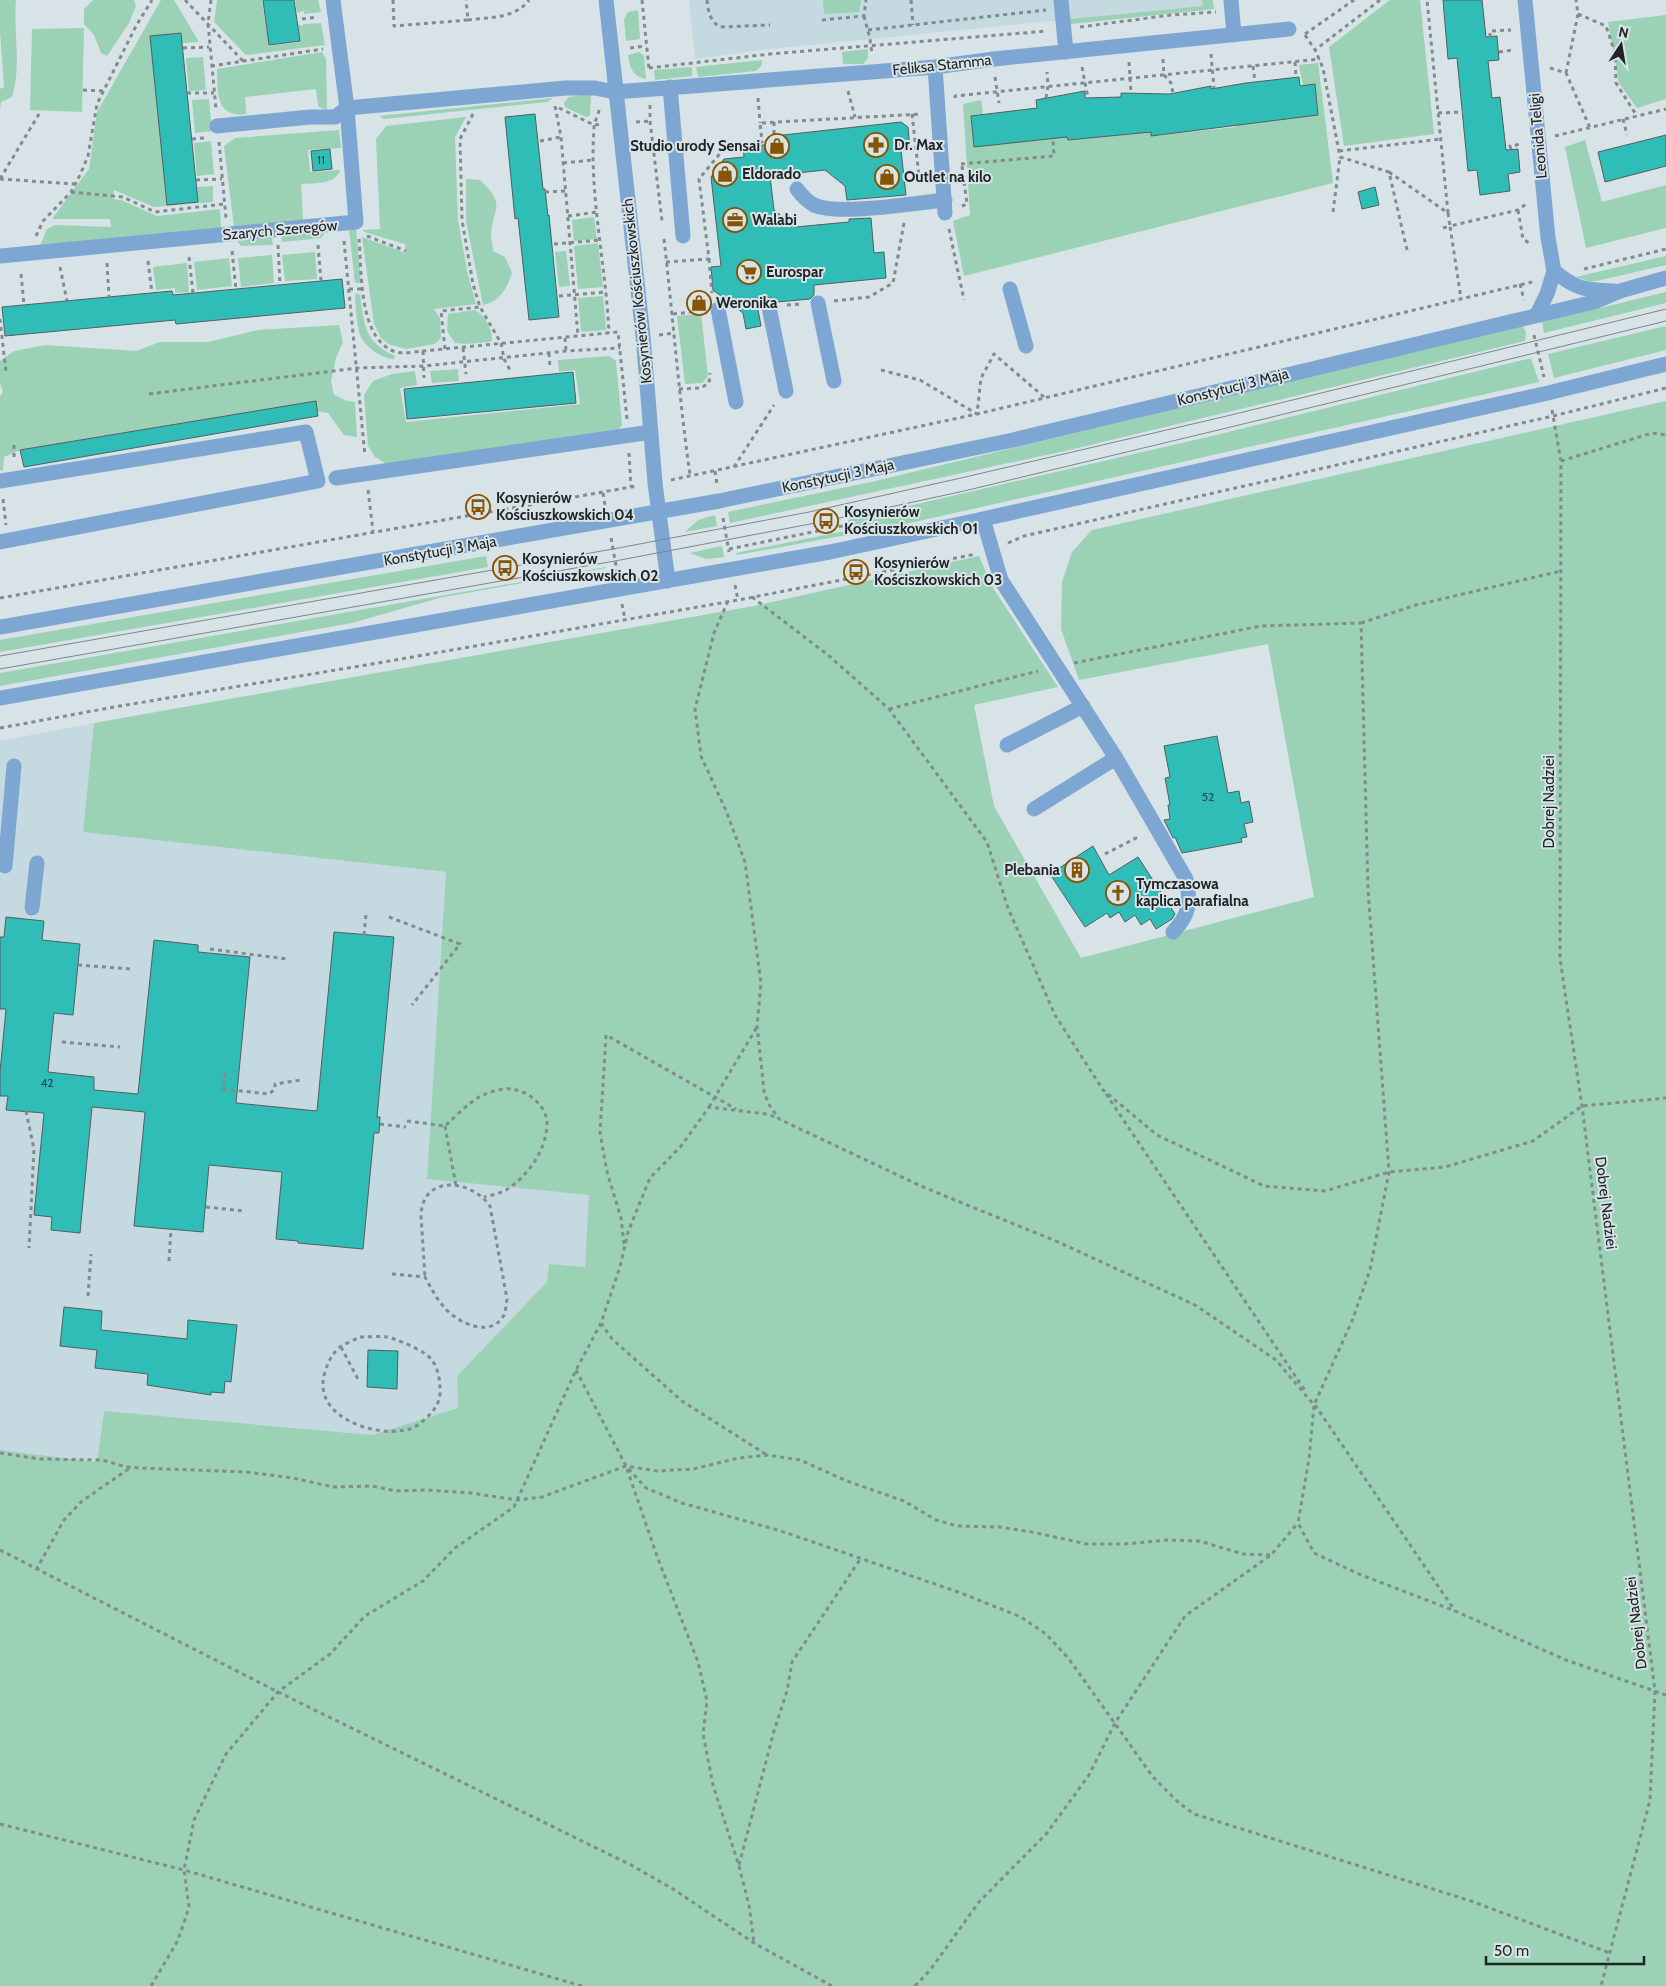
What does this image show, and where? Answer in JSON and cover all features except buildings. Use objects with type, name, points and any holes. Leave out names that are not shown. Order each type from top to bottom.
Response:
[{"type":"street","points":[[333,0],[346,108]]},
{"type":"street","name":"Kosynierów Kościuszkowskich","points":[[606,0],[643,336],[658,513],[668,581]]},
{"type":"street","name":"Leonida Teligi","points":[[1526,0],[1548,238],[1555,275],[1547,294],[1533,315]]},
{"type":"street","points":[[1061,4],[1064,29],[1073,52]]},
{"type":"street","points":[[1232,6],[1234,35]]},
{"type":"street","name":"Feliksa Stamma","points":[[615,92],[935,67],[994,59],[1127,47],[1289,29]]},
{"type":"street","points":[[797,189],[804,198],[815,205],[840,210],[945,201],[935,67]]},
{"type":"street","points":[[670,87],[683,236]]},
{"type":"street","points":[[217,126],[310,117],[335,117],[346,108],[566,88],[595,88],[615,92]]},
{"type":"street","name":"Szarych Szeregów","points":[[0,256],[58,252],[356,222],[346,108]]},
{"type":"street","points":[[1555,275],[1571,285],[1581,288],[1620,291]]},
{"type":"street","name":"Konstytucji 3 Maja","points":[[0,627],[658,513],[1013,440],[1594,302],[1620,291],[1666,278]]},
{"type":"street","points":[[1010,289],[1026,346]]},
{"type":"street","points":[[818,303],[834,381]]},
{"type":"street","points":[[768,307],[782,396]]},
{"type":"street","points":[[716,309],[736,402]]},
{"type":"street","points":[[0,698],[733,570],[984,520],[1548,393],[1666,364]]},
{"type":"street","points":[[0,482],[306,432],[318,481],[4,541]]},
{"type":"street","points":[[336,478],[650,432]]},
{"type":"street","points":[[984,520],[1001,580],[1116,758],[1186,879],[1189,907],[1184,921],[1173,932]]},
{"type":"street","points":[[1007,745],[1083,706]]},
{"type":"street","points":[[1034,809],[1116,758]]},
{"type":"street","points":[[5,866],[14,766]]},
{"type":"street","points":[[32,908],[37,863]]},
{"type":"path","points":[[14,274],[31,272],[30,254],[32,242],[43,221],[71,192],[75,184],[88,156],[97,104],[136,26],[152,0]]},
{"type":"path","points":[[185,0],[243,61]]},
{"type":"path","points":[[393,0],[394,26],[505,15],[516,12],[529,0]]},
{"type":"path","points":[[466,0],[468,20]]},
{"type":"path","points":[[708,0],[710,17],[720,27],[770,25]]},
{"type":"path","points":[[866,0],[864,16],[870,39]]},
{"type":"path","points":[[910,0],[912,25]]},
{"type":"path","points":[[1305,34],[1354,0]]},
{"type":"path","points":[[1315,50],[1380,0]]},
{"type":"path","points":[[1427,0],[1448,213],[1461,299]]},
{"type":"path","points":[[1576,0],[1578,14],[1566,73],[1590,128]]},
{"type":"path","points":[[868,30],[1061,4]]},
{"type":"path","points":[[649,68],[779,54],[1064,29],[1232,6]]},
{"type":"path","points":[[1578,14],[1606,26],[1615,53],[1616,83],[1636,116]]},
{"type":"path","points":[[302,19],[324,16]]},
{"type":"path","points":[[822,20],[864,16]]},
{"type":"path","points":[[1289,29],[1305,34],[1320,59],[1340,157],[1333,212]]},
{"type":"path","points":[[1490,36],[1490,31],[1514,30],[1515,36]]},
{"type":"path","points":[[1209,38],[1214,88]]},
{"type":"path","points":[[1162,43],[1164,75],[1171,83],[1173,93]]},
{"type":"path","points":[[1499,52],[1516,50],[1516,43]]},
{"type":"path","points":[[626,48],[646,46]]},
{"type":"path","points":[[183,48],[209,47]]},
{"type":"path","points":[[1127,47],[1131,93]]},
{"type":"path","points":[[211,66],[329,48]]},
{"type":"path","points":[[1073,52],[1088,98]]},
{"type":"path","points":[[1046,54],[1048,86],[1046,98]]},
{"type":"path","points":[[994,59],[998,103]]},
{"type":"path","points":[[956,106],[955,96],[1320,59]]},
{"type":"path","points":[[1295,62],[1296,77]]},
{"type":"path","points":[[1531,62],[1566,73]]},
{"type":"path","points":[[1253,66],[1255,82]]},
{"type":"path","points":[[843,74],[855,117]]},
{"type":"path","points":[[716,309],[699,179],[727,146],[762,142],[756,81]]},
{"type":"path","points":[[566,88],[557,106],[578,336]]},
{"type":"path","points":[[595,88],[599,111],[594,125],[593,160],[607,292],[609,333]]},
{"type":"path","points":[[83,90],[104,91]]},
{"type":"path","points":[[187,93],[214,93]]},
{"type":"path","points":[[551,106],[557,106],[594,125],[612,124]]},
{"type":"path","points":[[1511,149],[1510,146],[1666,108]]},
{"type":"path","points":[[1438,114],[1463,112]]},
{"type":"path","points":[[473,113],[460,139],[462,220],[473,284],[480,307],[501,343],[504,359],[510,370]]},
{"type":"path","points":[[760,122],[938,113]]},
{"type":"path","points":[[39,114],[0,179],[75,184]]},
{"type":"path","points":[[912,114],[919,185],[945,201],[967,204],[960,154]]},
{"type":"path","points":[[1623,119],[1627,135]]},
{"type":"path","points":[[633,122],[650,121]]},
{"type":"path","points":[[774,122],[774,144]]},
{"type":"path","points":[[540,141],[561,137]]},
{"type":"path","points":[[1339,152],[1441,139]]},
{"type":"path","points":[[961,164],[1054,156],[1053,140]]},
{"type":"path","points":[[1340,157],[1389,172],[1448,213]]},
{"type":"path","points":[[563,163],[593,160]]},
{"type":"path","points":[[1389,172],[1407,250]]},
{"type":"path","points":[[196,180],[222,179]]},
{"type":"path","points":[[545,192],[565,190]]},
{"type":"path","points":[[71,192],[123,197],[155,212],[224,204]]},
{"type":"path","points":[[1443,228],[1518,210],[1529,199]]},
{"type":"path","points":[[945,201],[964,300]]},
{"type":"path","points":[[568,216],[598,212]]},
{"type":"path","points":[[673,314],[716,309],[818,303],[869,297],[893,283],[904,223],[912,221]]},
{"type":"path","points":[[342,224],[373,531]]},
{"type":"path","points":[[277,230],[280,285]]},
{"type":"path","points":[[149,394],[357,368],[424,366],[566,351],[620,348],[618,332],[423,351],[398,352],[382,345],[373,333],[368,320],[363,289],[359,233],[406,251]]},
{"type":"path","points":[[554,244],[601,240]]},
{"type":"path","points":[[318,245],[322,281]]},
{"type":"path","points":[[108,246],[110,297]]},
{"type":"path","points":[[0,598],[373,531],[603,493],[715,471],[977,414],[1666,249]]},
{"type":"path","points":[[58,252],[66,301]]},
{"type":"path","points":[[190,257],[193,293]]},
{"type":"path","points":[[666,262],[708,259]]},
{"type":"path","points":[[148,262],[152,293]]},
{"type":"path","points":[[21,274],[24,305]]},
{"type":"path","name":"Dobrej Nadziei","points":[[1520,284],[1533,315],[1561,460],[1560,959],[1582,1106],[1655,1691],[1650,1800],[1601,1986]]},
{"type":"path","points":[[348,289],[363,289]]},
{"type":"path","points":[[559,296],[607,292]]},
{"type":"path","points":[[445,349],[441,312],[480,307]]},
{"type":"path","points":[[703,311],[704,320]]},
{"type":"path","points":[[0,319],[6,372]]},
{"type":"path","points":[[654,335],[675,333]]},
{"type":"path","points":[[565,338],[566,351]]},
{"type":"path","points":[[463,348],[466,374]]},
{"type":"path","points":[[423,351],[424,378]]},
{"type":"path","points":[[549,353],[550,367]]},
{"type":"path","points":[[977,414],[982,378],[994,354],[1044,397]]},
{"type":"path","points":[[679,389],[701,388],[709,383],[711,378],[709,365]]},
{"type":"path","points":[[881,370],[920,380],[977,414]]},
{"type":"path","points":[[0,728],[738,600],[992,551],[1024,536],[1553,416],[1666,388]]},
{"type":"path","points":[[734,467],[782,396]]},
{"type":"path","points":[[680,400],[690,475]]},
{"type":"path","points":[[1561,460],[1652,433],[1666,435]]},
{"type":"path","points":[[715,471],[738,600]]},
{"type":"path","points":[[0,482],[4,541]]},
{"type":"path","points":[[603,493],[625,620]]},
{"type":"path","points":[[728,549],[846,525]]},
{"type":"path","points":[[889,709],[1057,666],[1261,626],[1361,623],[1416,605],[1561,571]]},
{"type":"path","points":[[752,597],[828,655],[889,709],[987,842],[1008,908],[1055,1015],[1103,1090],[1314,1405],[1455,1611]]},
{"type":"path","points":[[728,601],[714,633],[695,709],[702,756],[745,862],[760,983],[757,1026],[764,1091],[768,1103],[779,1119]]},
{"type":"path","points":[[916,1986],[931,1969],[979,1902],[1047,1834],[1089,1775],[1116,1723],[1185,1616],[1271,1555],[1298,1523],[1309,1459],[1314,1405],[1352,1321],[1370,1270],[1389,1172],[1368,890],[1361,623]]},
{"type":"path","points":[[1105,854],[1156,827]]},
{"type":"path","points":[[364,935],[366,914]]},
{"type":"path","points":[[389,917],[460,944],[412,1005]]},
{"type":"path","points":[[210,949],[287,959]]},
{"type":"path","points":[[78,965],[131,969]]},
{"type":"path","points":[[152,1986],[177,1942],[184,1923],[189,1907],[184,1870],[194,1820],[226,1754],[278,1692],[330,1654],[365,1616],[423,1581],[455,1548],[514,1507],[576,1370],[601,1323],[620,1267],[628,1232],[650,1178],[682,1145],[709,1107],[757,1026]]},
{"type":"path","points":[[624,1248],[621,1218],[607,1172],[600,1133],[606,1035],[738,1111]]},
{"type":"path","points":[[62,1042],[120,1047]]},
{"type":"path","points":[[225,1073],[223,1089],[269,1094],[275,1089],[275,1084],[301,1080]]},
{"type":"path","points":[[407,1121],[445,1126],[480,1097],[498,1090],[512,1089],[528,1094],[541,1106],[547,1122],[537,1157],[525,1175],[504,1191],[484,1197]]},
{"type":"path","points":[[1103,1090],[1157,1135],[1264,1186],[1325,1191],[1389,1172],[1445,1167],[1534,1141],[1582,1106],[1666,1098]]},
{"type":"path","points":[[709,1107],[766,1114],[779,1119],[923,1188],[1056,1241],[1195,1305],[1276,1360],[1314,1405]]},
{"type":"path","points":[[26,1111],[34,1149],[29,1248]]},
{"type":"path","points":[[380,1124],[406,1127]]},
{"type":"path","points":[[445,1126],[456,1186]]},
{"type":"path","points":[[456,1186],[484,1197],[490,1206],[508,1299],[504,1314],[495,1325],[478,1328],[461,1321],[445,1309],[426,1277],[420,1216],[423,1200],[428,1192],[436,1188],[456,1186]]},
{"type":"path","points":[[206,1207],[244,1211]]},
{"type":"path","points":[[169,1262],[171,1229]]},
{"type":"path","points":[[88,1296],[92,1254]]},
{"type":"path","points":[[392,1274],[426,1277]]},
{"type":"path","points":[[601,1323],[612,1338],[682,1401],[768,1455]]},
{"type":"path","points":[[360,1336],[388,1337],[408,1345],[431,1359],[440,1378],[440,1397],[434,1411],[418,1425],[404,1431],[371,1430],[350,1423],[335,1411],[324,1398],[323,1377],[328,1360],[341,1347],[360,1336]]},
{"type":"path","points":[[341,1347],[359,1381]]},
{"type":"path","points":[[576,1370],[626,1466],[657,1556],[698,1662],[707,1701],[703,1734],[713,1784],[739,1866],[749,1905],[754,1944]]},
{"type":"path","points":[[0,1453],[40,1459],[102,1460],[131,1467],[246,1472],[293,1478],[334,1487],[372,1486],[396,1491],[428,1490],[472,1493],[517,1500],[542,1497],[626,1466],[657,1471],[693,1469],[739,1458],[768,1455],[800,1460],[847,1481],[904,1501],[936,1520],[957,1526],[999,1527],[1087,1544],[1124,1544],[1168,1540],[1200,1541],[1243,1554],[1271,1555]]},
{"type":"path","points":[[626,1466],[646,1488],[664,1497],[861,1558],[961,1593],[1022,1617],[1046,1634],[1069,1659],[1153,1777],[1179,1803],[1194,1814],[1471,1901],[1610,1953]]},
{"type":"path","points":[[36,1570],[64,1520],[82,1501],[131,1467]]},
{"type":"path","points":[[1298,1523],[1314,1553],[1359,1574],[1455,1611],[1566,1660],[1666,1695]]},
{"type":"path","points":[[0,1550],[278,1692],[631,1865],[673,1889],[754,1944],[832,1986]]},
{"type":"path","points":[[739,1866],[774,1731],[787,1691],[792,1662],[861,1558]]},
{"type":"path","points":[[0,1824],[184,1870],[582,1986]]},
{"type":"shaded area","points":[[689,0],[1202,0],[1203,6],[770,49],[695,59]]},
{"type":"shaded area","points":[[94,723],[83,832],[446,872],[427,1179],[590,1195],[585,1267],[549,1264],[547,1282],[457,1376],[458,1408],[372,1435],[104,1411],[97,1462],[0,1450],[0,741]]},
{"type":"green space","points":[[0,0],[16,0],[17,61],[12,97],[1,102],[0,110],[0,89],[4,87]]},
{"type":"green space","points":[[93,0],[134,0],[136,6],[129,23],[107,56],[101,53],[94,35],[84,24],[84,9]]},
{"type":"green space","points":[[161,0],[174,0],[199,42],[182,43],[181,33],[150,37],[167,205],[198,202],[196,187],[213,186],[213,202],[154,207],[114,190],[113,199],[121,200],[157,216],[220,209],[221,228],[40,246],[47,229],[55,225],[111,227],[110,219],[52,219],[89,169],[97,112]]},
{"type":"green space","points":[[217,0],[262,0],[269,46],[300,42],[298,24],[303,26],[303,24],[321,23],[325,45],[246,55],[214,22]]},
{"type":"green space","points":[[295,0],[318,0],[321,12],[304,14],[304,11],[297,13]]},
{"type":"green space","points":[[823,0],[861,0],[859,12],[824,14]]},
{"type":"green space","points":[[1202,0],[1213,0],[1214,9],[1071,24],[1070,19],[1203,6]]},
{"type":"green space","points":[[1390,0],[1420,0],[1434,134],[1344,146],[1329,47]]},
{"type":"green space","points":[[638,10],[640,39],[626,41],[624,19],[628,12]]},
{"type":"green space","points":[[1666,15],[1666,99],[1637,108],[1619,83],[1608,22]]},
{"type":"green space","points":[[84,28],[82,112],[30,110],[32,29]]},
{"type":"green space","points":[[868,49],[868,58],[863,64],[843,64],[842,52]]},
{"type":"green space","points":[[322,52],[326,59],[327,111],[318,106],[316,89],[245,97],[246,114],[236,114],[223,108],[218,94],[217,69]]},
{"type":"green space","points":[[639,52],[644,56],[646,79],[635,74],[630,64],[628,55]]},
{"type":"green space","points":[[203,57],[206,90],[189,91],[186,58]]},
{"type":"green space","points":[[762,60],[762,65],[756,71],[698,77],[696,67]]},
{"type":"green space","points":[[1318,63],[1333,183],[964,276],[953,221],[970,215],[963,104],[981,100],[983,114],[971,116],[974,146],[1067,137],[1068,140],[1151,132],[1152,136],[1236,127],[1236,124],[1318,115],[1315,85],[1303,86],[1299,65]]},
{"type":"green space","points":[[692,67],[692,76],[655,80],[654,70]]},
{"type":"green space","points":[[591,94],[590,116],[586,117],[565,107],[564,103],[569,97]]},
{"type":"green space","points":[[553,98],[547,102],[384,119],[379,116]]},
{"type":"green space","points":[[209,99],[212,131],[195,133],[192,100]]},
{"type":"green space","points":[[466,117],[455,137],[458,220],[468,275],[476,304],[434,309],[440,318],[441,338],[435,344],[406,349],[388,344],[381,338],[374,324],[362,237],[406,253],[405,244],[364,232],[363,230],[380,229],[376,139],[386,126]]},
{"type":"green space","points":[[339,130],[341,148],[308,150],[310,172],[340,170],[338,175],[329,181],[301,184],[303,222],[234,227],[224,146],[235,138]]},
{"type":"green space","points":[[1585,140],[1602,202],[1666,185],[1666,228],[1586,248],[1565,147]]},
{"type":"green space","points":[[211,141],[214,174],[197,176],[194,143]]},
{"type":"green space","points":[[466,179],[480,180],[496,201],[491,235],[493,251],[505,257],[512,273],[502,294],[494,301],[483,305],[466,221]]},
{"type":"green space","points":[[594,217],[597,239],[574,241],[572,220]]},
{"type":"green space","points":[[349,229],[356,229],[361,283],[355,283]]},
{"type":"green space","points":[[326,232],[321,238],[282,242],[281,236]]},
{"type":"green space","points":[[272,237],[273,245],[241,246],[237,241]]},
{"type":"green space","points":[[598,243],[603,287],[578,289],[574,246]]},
{"type":"green space","points":[[566,251],[570,286],[559,287],[555,252]]},
{"type":"green space","points":[[315,252],[317,279],[285,281],[282,255]]},
{"type":"green space","points":[[272,255],[274,283],[241,287],[238,258]]},
{"type":"green space","points":[[1666,256],[1666,265],[1590,282],[1576,277]]},
{"type":"green space","points":[[229,258],[232,286],[197,290],[194,262]]},
{"type":"green space","points":[[187,263],[189,292],[175,293],[175,288],[156,290],[153,267]]},
{"type":"green space","points":[[1666,292],[1666,303],[1544,333],[1542,322]]},
{"type":"green space","points":[[357,293],[360,295],[363,316],[368,332],[377,345],[395,356],[394,359],[379,354],[362,339],[357,320],[355,295]]},
{"type":"green space","points":[[603,296],[606,330],[581,332],[578,298]]},
{"type":"green space","points":[[474,310],[487,322],[492,341],[466,344],[455,343],[447,331],[448,314]]},
{"type":"green space","points":[[701,314],[708,376],[702,383],[685,384],[677,316]]},
{"type":"green space","points":[[339,325],[343,342],[336,358],[331,381],[334,395],[347,401],[355,402],[357,437],[344,435],[328,413],[317,411],[315,401],[20,450],[4,457],[3,471],[0,470],[0,396],[3,392],[0,383],[0,361],[14,351],[46,345],[136,351],[160,342],[208,342],[258,330]]},
{"type":"green space","points":[[1523,326],[1526,333],[1525,341],[1065,451],[730,523],[728,512],[871,482]]},
{"type":"green space","points":[[1666,326],[1666,350],[1554,378],[1548,354]]},
{"type":"green space","points":[[610,356],[616,361],[622,425],[619,429],[388,465],[375,457],[368,446],[364,395],[373,381],[392,374],[415,371],[417,385],[400,388],[406,422],[580,404],[575,370],[559,372],[558,360]]},
{"type":"green space","points":[[1531,358],[1539,382],[901,525],[737,555],[736,553],[850,530],[848,520],[1216,435]]},
{"type":"green space","points":[[458,369],[459,381],[432,383],[430,371]]},
{"type":"green space","points":[[1666,401],[1666,1986],[0,1986],[0,1450],[97,1462],[104,1411],[372,1435],[458,1408],[457,1376],[547,1282],[549,1264],[585,1267],[589,1195],[427,1179],[446,872],[83,832],[94,723],[754,606],[979,556],[993,588],[1058,687],[974,705],[994,806],[1081,958],[1314,897],[1268,644],[1079,680],[1061,629],[1062,582],[1072,552],[1092,530]]},
{"type":"green space","points":[[715,515],[717,526],[685,532],[698,520]]},
{"type":"green space","points":[[722,546],[724,557],[706,559],[690,553]]},
{"type":"green space","points":[[486,556],[488,567],[0,652],[0,640]]},
{"type":"green space","points":[[606,567],[439,598],[352,623],[0,686],[0,673]]},
{"type":"tram line","points":[[0,656],[613,549],[809,512],[1231,415],[1666,309]]},
{"type":"tram line","points":[[0,669],[615,561],[826,521],[964,491],[1666,321]]},
{"type":"place","name":"Dr. Max","points":[[876,145]]},
{"type":"place","name":"Studio urody Sensai","points":[[777,146]]},
{"type":"place","name":"Eldorado","points":[[725,174]]},
{"type":"place","name":"Outlet na kilo","points":[[887,177]]},
{"type":"place","name":"Walabi","points":[[735,220]]},
{"type":"place","name":"Eurospar","points":[[749,272]]},
{"type":"place","name":"Weronika","points":[[699,303]]},
{"type":"place","name":"Kosynierów Kościuszkowskich 04","points":[[478,507]]},
{"type":"place","name":"Kosynierów Kościuszkowskich 01","points":[[826,521]]},
{"type":"place","name":"Kosynierów Kościuszkowskich 02","points":[[505,568]]},
{"type":"place","name":"Kosynierów Kościszkowskich 03","points":[[856,572]]},
{"type":"place","name":"Plebania","points":[[1077,870]]},
{"type":"place","name":"Tymczasowa kaplica parafialna","points":[[1118,893]]}]
